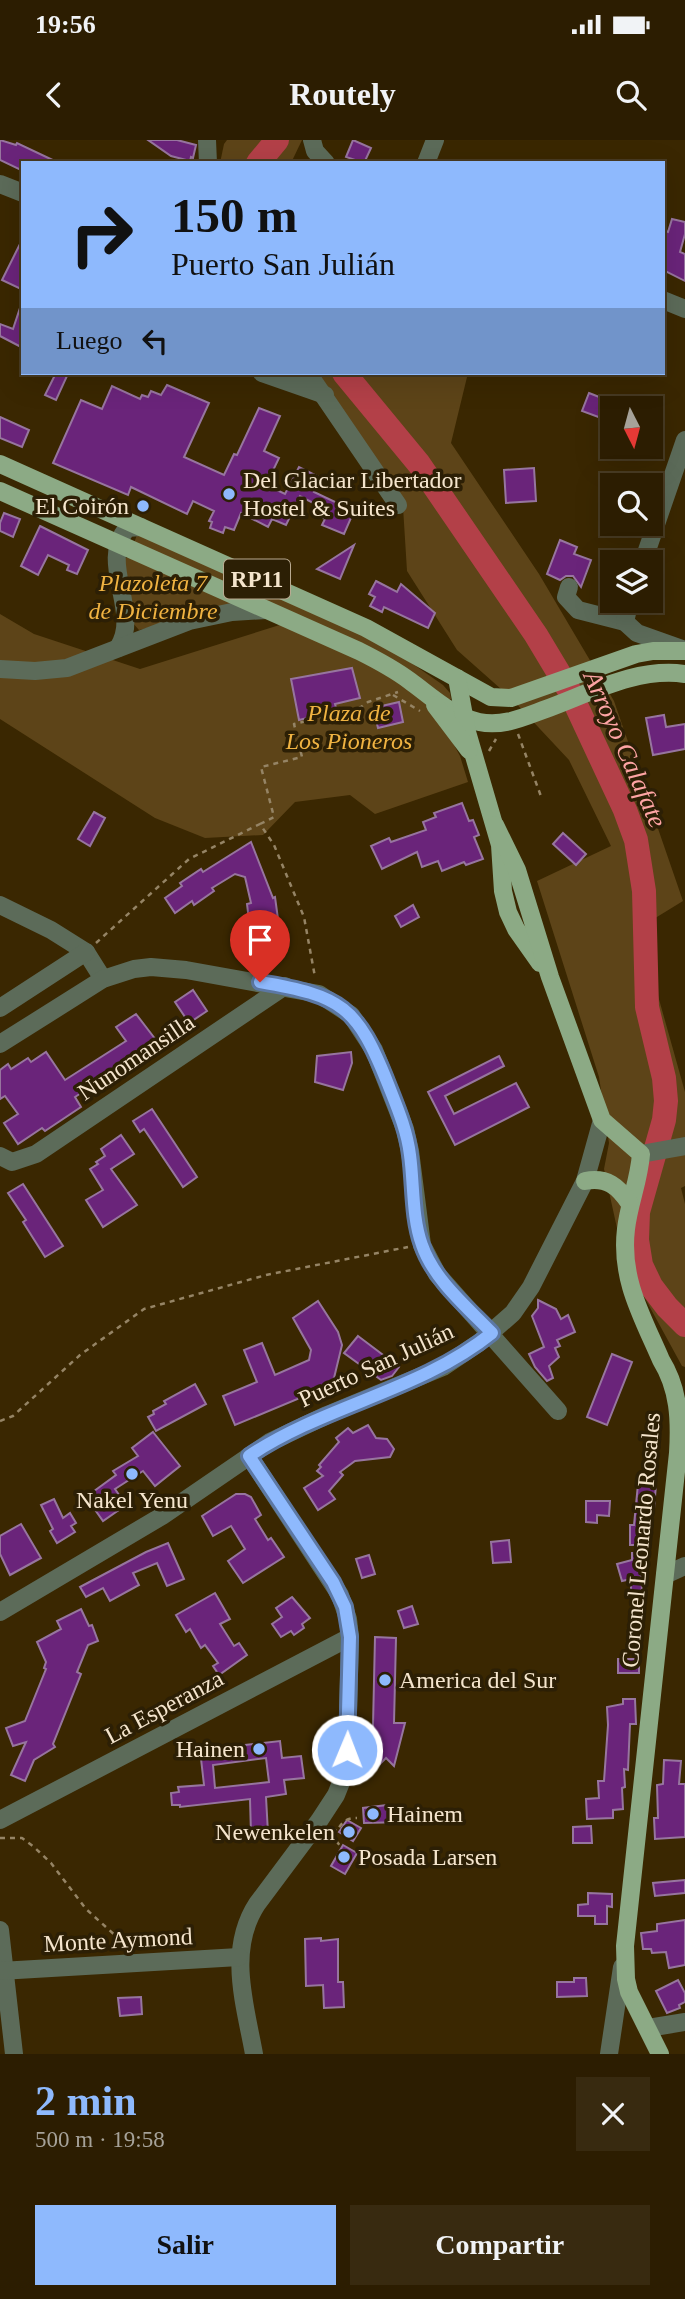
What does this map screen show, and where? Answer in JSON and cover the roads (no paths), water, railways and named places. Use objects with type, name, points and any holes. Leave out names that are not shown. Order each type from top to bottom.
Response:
[{"type":"main road","name":"RP11","points":[[0,464],[366,628],[491,697],[511,698],[653,651],[685,651]]},
{"type":"main road","name":"RP11","points":[[0,491],[359,651],[464,716],[506,728]]},
{"type":"main road","points":[[481,755],[479,743],[506,728],[622,681],[660,672],[685,674]]},
{"type":"main road","name":"Coronel Leonardo Rosales","points":[[457,678],[464,716],[481,755],[495,825],[517,870],[550,977],[601,1119],[661,1151],[630,1203],[624,1250],[628,1284],[682,1405],[625,1946],[629,1992],[660,2054]]},
{"type":"main road","points":[[430,697],[481,755]]},
{"type":"main road","points":[[585,1181],[599,1178],[618,1187],[630,1203]]},
{"type":"street","points":[[207,140],[208,161]]},
{"type":"street","points":[[312,140],[315,151],[324,161]]},
{"type":"street","points":[[427,161],[435,140]]},
{"type":"street","points":[[0,184],[21,193]]},
{"type":"street","points":[[665,301],[685,309]]},
{"type":"street","points":[[268,375],[325,395]]},
{"type":"street","points":[[310,375],[398,505]]},
{"type":"street","points":[[647,550],[685,440]]},
{"type":"street","points":[[118,648],[126,625],[118,573],[118,544],[127,528],[141,527]]},
{"type":"street","points":[[569,587],[566,597],[578,610],[625,622],[636,633],[685,651]]},
{"type":"street","points":[[0,669],[35,671],[67,668],[189,621],[232,612],[266,610]]},
{"type":"street","points":[[625,622],[627,613]]},
{"type":"street","points":[[0,905],[51,930],[86,952],[103,979]]},
{"type":"street","points":[[0,1007],[86,952]]},
{"type":"street","points":[[0,1044],[103,979],[134,969],[166,968],[285,986],[319,994],[351,1015],[374,1050],[405,1129],[422,1245],[437,1274],[492,1333],[558,1411]]},
{"type":"street","name":"Nunomansilla","points":[[6,1159],[36,1154],[285,986]]},
{"type":"street","name":"Puerto San Julián","points":[[0,1612],[162,1516],[270,1442],[306,1424],[443,1367],[492,1333],[513,1313],[531,1287],[585,1181],[601,1119]]},
{"type":"street","points":[[249,1456],[341,1595],[350,1637],[347,1750],[342,1780],[336,1795],[319,1821],[248,1918],[242,1935],[239,1957],[254,2054]]},
{"type":"street","points":[[665,1575],[685,1566]]},
{"type":"street","name":"La Esperanza","points":[[0,1820],[350,1637]]},
{"type":"street","points":[[0,1930],[14,2054]]},
{"type":"street","points":[[609,2054],[625,1946]]},
{"type":"street","name":"Monte Aymond","points":[[3,1971],[239,1957]]},
{"type":"street","points":[[648,2028],[685,2022]]},
{"type":"waterway","name":"Arroyo Calafate","points":[[260,161],[277,140]]},
{"type":"waterway","name":"Arroyo Calafate","points":[[346,375],[419,464],[536,635],[569,690],[625,810],[636,840],[644,891],[647,1007],[664,1078],[666,1101],[664,1120],[638,1212],[637,1240],[641,1265],[651,1286],[685,1325]]},
{"type":"place","name":"Del Glaciar Libertador Hostel & Suites","points":[[229,494]]},
{"type":"place","name":"El Coirón","points":[[143,506]]},
{"type":"place","name":"Nakel Yenu","points":[[132,1474]]},
{"type":"place","name":"America del Sur","points":[[385,1680]]},
{"type":"place","name":"Hainen","points":[[259,1749]]},
{"type":"place","name":"Hainem","points":[[373,1814]]},
{"type":"place","name":"Newenkelen","points":[[349,1832]]},
{"type":"place","name":"Posada Larsen","points":[[344,1857]]},
{"type":"park label","name":"Plazoleta 7 de Diciembre","points":[[153,597]]},
{"type":"park label","name":"Plaza de Los Pioneros","points":[[349,727]]}]
